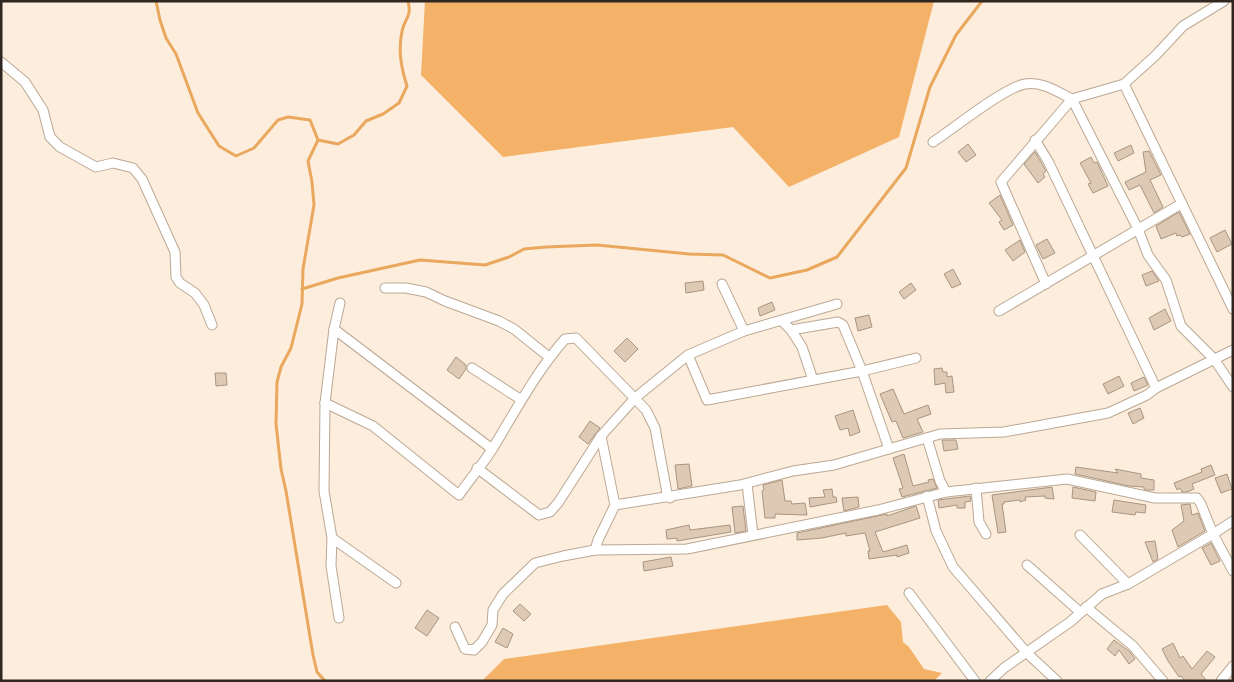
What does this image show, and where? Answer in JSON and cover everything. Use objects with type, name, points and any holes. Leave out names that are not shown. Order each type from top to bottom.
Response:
[{"type":"street","points":[[1046,284],[1001,182],[1072,99],[1124,84],[1156,55],[1183,26],[1224,1]]},
{"type":"street","points":[[1,62],[25,82],[43,110],[50,137],[60,147],[96,167],[113,163],[133,168],[142,179],[175,252],[176,277],[180,284],[195,293],[200,299],[212,325]]},
{"type":"street","points":[[933,142],[1009,90],[1025,84],[1043,85],[1072,99],[1138,229],[1148,255],[1166,280],[1182,326],[1214,359],[1233,387]]},
{"type":"street","points":[[1124,84],[1233,309]]},
{"type":"street","points":[[1035,140],[1048,161],[1092,257],[1156,388]]},
{"type":"street","points":[[999,311],[1182,204]]},
{"type":"street","points":[[722,284],[744,331]]},
{"type":"street","points":[[385,288],[406,288],[426,292],[499,321],[514,329],[549,357]]},
{"type":"street","points":[[339,618],[332,566],[332,538],[324,491],[324,403],[334,329],[340,303]]},
{"type":"street","points":[[477,468],[540,515],[550,512],[558,503],[601,436],[635,398],[688,354],[744,331],[837,304]]},
{"type":"street","points":[[782,321],[792,330],[802,347],[813,380]]},
{"type":"street","points":[[792,330],[838,322],[843,325],[862,370],[889,449]]},
{"type":"street","points":[[334,329],[492,449]]},
{"type":"street","points":[[324,403],[373,426],[460,494],[492,449],[520,399],[549,357],[565,339],[576,338],[646,410],[655,428],[667,493],[670,498]]},
{"type":"street","points":[[615,505],[670,498],[746,484],[793,471],[834,465],[940,434],[1004,432],[1108,413],[1233,350]]},
{"type":"street","points":[[688,354],[707,400],[916,358]]},
{"type":"street","points":[[472,368],[520,399]]},
{"type":"street","points":[[596,550],[598,540],[615,505],[601,436]]},
{"type":"street","points":[[927,438],[940,481],[946,492]]},
{"type":"street","points":[[455,627],[465,649],[474,650],[482,642],[492,625],[493,610],[503,594],[535,563],[596,550],[687,549],[878,510],[946,492],[1067,479],[1155,498],[1197,498],[1213,534],[1233,571]]},
{"type":"street","points":[[746,484],[753,535]]},
{"type":"street","points":[[976,488],[979,522],[986,534]]},
{"type":"street","points":[[927,496],[936,531],[953,568],[1027,652],[1057,681]]},
{"type":"street","points":[[990,681],[1004,668],[1070,622],[1102,594],[1128,584],[1233,521]]},
{"type":"street","points":[[1080,535],[1128,584]]},
{"type":"street","points":[[332,538],[396,583]]},
{"type":"street","points":[[1027,566],[1133,646],[1163,681]]},
{"type":"street","points":[[909,593],[975,681]]},
{"type":"street","points":[[1221,681],[1233,667]]},
{"type":"shaded area","points":[[425,1],[934,1],[899,137],[789,187],[733,127],[503,157],[421,75]]},
{"type":"shaded area","points":[[887,605],[901,622],[903,642],[909,647],[924,669],[942,673],[934,681],[482,681],[504,659]]},
{"type":"building","points":[[968,144],[976,155],[966,162],[958,152]]},
{"type":"building","points":[[1131,145],[1134,153],[1118,161],[1114,153]]},
{"type":"building","points":[[1149,151],[1161,175],[1150,180],[1163,207],[1154,213],[1140,185],[1129,190],[1125,182],[1146,172],[1143,152]]},
{"type":"building","points":[[1035,152],[1046,171],[1043,174],[1045,177],[1038,183],[1024,164]]},
{"type":"building","points":[[1091,157],[1094,163],[1097,162],[1108,186],[1093,193],[1088,184],[1091,183],[1080,163]]},
{"type":"building","points":[[1000,195],[1013,225],[1004,230],[999,222],[1002,220],[989,203]]},
{"type":"building","points":[[1179,212],[1190,234],[1182,237],[1180,235],[1177,236],[1176,233],[1161,239],[1156,226]]},
{"type":"building","points":[[1225,230],[1232,244],[1217,252],[1210,238]]},
{"type":"building","points":[[1047,239],[1055,253],[1043,259],[1036,245]]},
{"type":"building","points":[[1020,240],[1025,252],[1013,261],[1005,250]]},
{"type":"building","points":[[953,269],[961,284],[952,288],[944,274]]},
{"type":"building","points":[[1152,271],[1159,281],[1146,286],[1142,275]]},
{"type":"building","points":[[703,281],[704,290],[686,293],[685,283]]},
{"type":"building","points":[[911,283],[916,290],[904,299],[899,292]]},
{"type":"building","points":[[772,302],[775,310],[760,316],[758,308]]},
{"type":"building","points":[[1165,309],[1171,321],[1154,330],[1149,318]]},
{"type":"building","points":[[869,315],[872,327],[858,331],[855,318]]},
{"type":"building","points":[[627,338],[638,349],[625,362],[614,351]]},
{"type":"building","points":[[456,357],[466,365],[466,369],[459,379],[447,370]]},
{"type":"building","points":[[942,368],[943,372],[947,372],[947,377],[952,376],[954,392],[946,393],[945,383],[935,385],[934,369]]},
{"type":"building","points":[[215,373],[226,373],[227,385],[216,386]]},
{"type":"building","points":[[1119,376],[1124,386],[1108,394],[1103,384]]},
{"type":"building","points":[[1144,377],[1148,385],[1134,391],[1131,383]]},
{"type":"building","points":[[893,389],[904,414],[928,405],[931,414],[917,419],[923,432],[903,438],[896,421],[892,422],[880,394]]},
{"type":"building","points":[[1140,408],[1144,418],[1133,424],[1128,413]]},
{"type":"building","points":[[853,410],[860,432],[850,436],[848,428],[840,430],[835,416]]},
{"type":"building","points":[[590,421],[600,428],[588,444],[579,437]]},
{"type":"building","points":[[942,440],[956,440],[958,449],[944,451]]},
{"type":"building","points":[[904,454],[913,486],[929,482],[928,480],[933,479],[937,488],[902,497],[899,489],[903,488],[893,458]]},
{"type":"building","points":[[689,464],[692,486],[678,489],[675,465]]},
{"type":"building","points":[[1211,465],[1215,475],[1192,484],[1194,489],[1187,492],[1182,492],[1180,488],[1177,490],[1174,483],[1202,472],[1201,469]]},
{"type":"building","points":[[1076,467],[1118,473],[1115,469],[1141,474],[1141,478],[1154,480],[1154,490],[1146,490],[1144,487],[1129,486],[1075,474]]},
{"type":"building","points":[[1227,474],[1232,489],[1221,493],[1215,478]]},
{"type":"building","points":[[782,480],[785,501],[791,501],[792,504],[805,503],[807,515],[775,514],[775,518],[765,518],[763,485]]},
{"type":"building","points":[[1052,487],[1054,499],[1045,498],[1045,496],[1025,497],[1026,500],[1020,502],[1020,500],[1004,502],[1002,504],[1006,532],[998,533],[992,495]]},
{"type":"building","points":[[1073,487],[1096,492],[1095,501],[1072,498]]},
{"type":"building","points":[[832,489],[833,497],[836,497],[837,502],[810,507],[809,498],[825,497],[823,490]]},
{"type":"building","points":[[970,496],[971,501],[965,502],[965,508],[957,508],[957,505],[939,508],[938,500]]},
{"type":"building","points":[[858,497],[859,507],[844,511],[842,498]]},
{"type":"building","points":[[1114,500],[1146,505],[1145,513],[1136,512],[1135,515],[1112,512]]},
{"type":"building","points":[[1190,504],[1192,515],[1198,513],[1205,531],[1178,547],[1172,530],[1184,521],[1181,505]]},
{"type":"building","points":[[743,506],[746,531],[735,533],[732,507]]},
{"type":"building","points":[[916,506],[920,518],[875,532],[883,552],[907,545],[909,553],[897,557],[897,555],[869,559],[868,551],[870,551],[865,533],[846,536],[846,533],[822,538],[797,540],[797,533],[887,514],[887,516]]},
{"type":"building","points":[[689,525],[690,530],[730,525],[731,532],[677,541],[677,538],[667,539],[666,530]]},
{"type":"building","points":[[1155,541],[1158,559],[1153,562],[1145,542]]},
{"type":"building","points":[[1211,543],[1220,561],[1211,565],[1202,548]]},
{"type":"building","points":[[671,557],[673,566],[644,571],[643,562]]},
{"type":"building","points":[[520,604],[531,614],[524,621],[513,611]]},
{"type":"building","points":[[427,610],[439,618],[427,636],[415,628]]},
{"type":"building","points":[[503,628],[513,634],[507,648],[495,642]]},
{"type":"building","points":[[1114,640],[1130,652],[1135,659],[1129,664],[1119,650],[1115,656],[1107,649]]},
{"type":"building","points":[[1173,643],[1180,658],[1183,656],[1192,669],[1207,651],[1215,657],[1201,674],[1207,681],[1185,681],[1181,676],[1179,677],[1162,649]]},
{"type":"waterway","points":[[156,1],[166,38],[176,54],[198,113],[219,146],[236,156],[254,148],[278,120],[288,117],[310,120],[318,140],[308,161],[314,205],[303,269],[302,304],[291,348],[281,367],[277,382],[276,424],[281,469],[313,655],[317,672],[325,681]]},
{"type":"waterway","points":[[318,140],[338,144],[354,135],[366,121],[383,114],[399,103],[407,86],[402,66],[400,45],[403,26],[409,14],[408,1]]},
{"type":"waterway","points":[[302,289],[338,278],[420,260],[485,265],[509,257],[524,249],[597,245],[689,254],[723,255],[770,278],[807,270],[837,257],[906,168],[930,87],[956,35],[982,1]]}]
